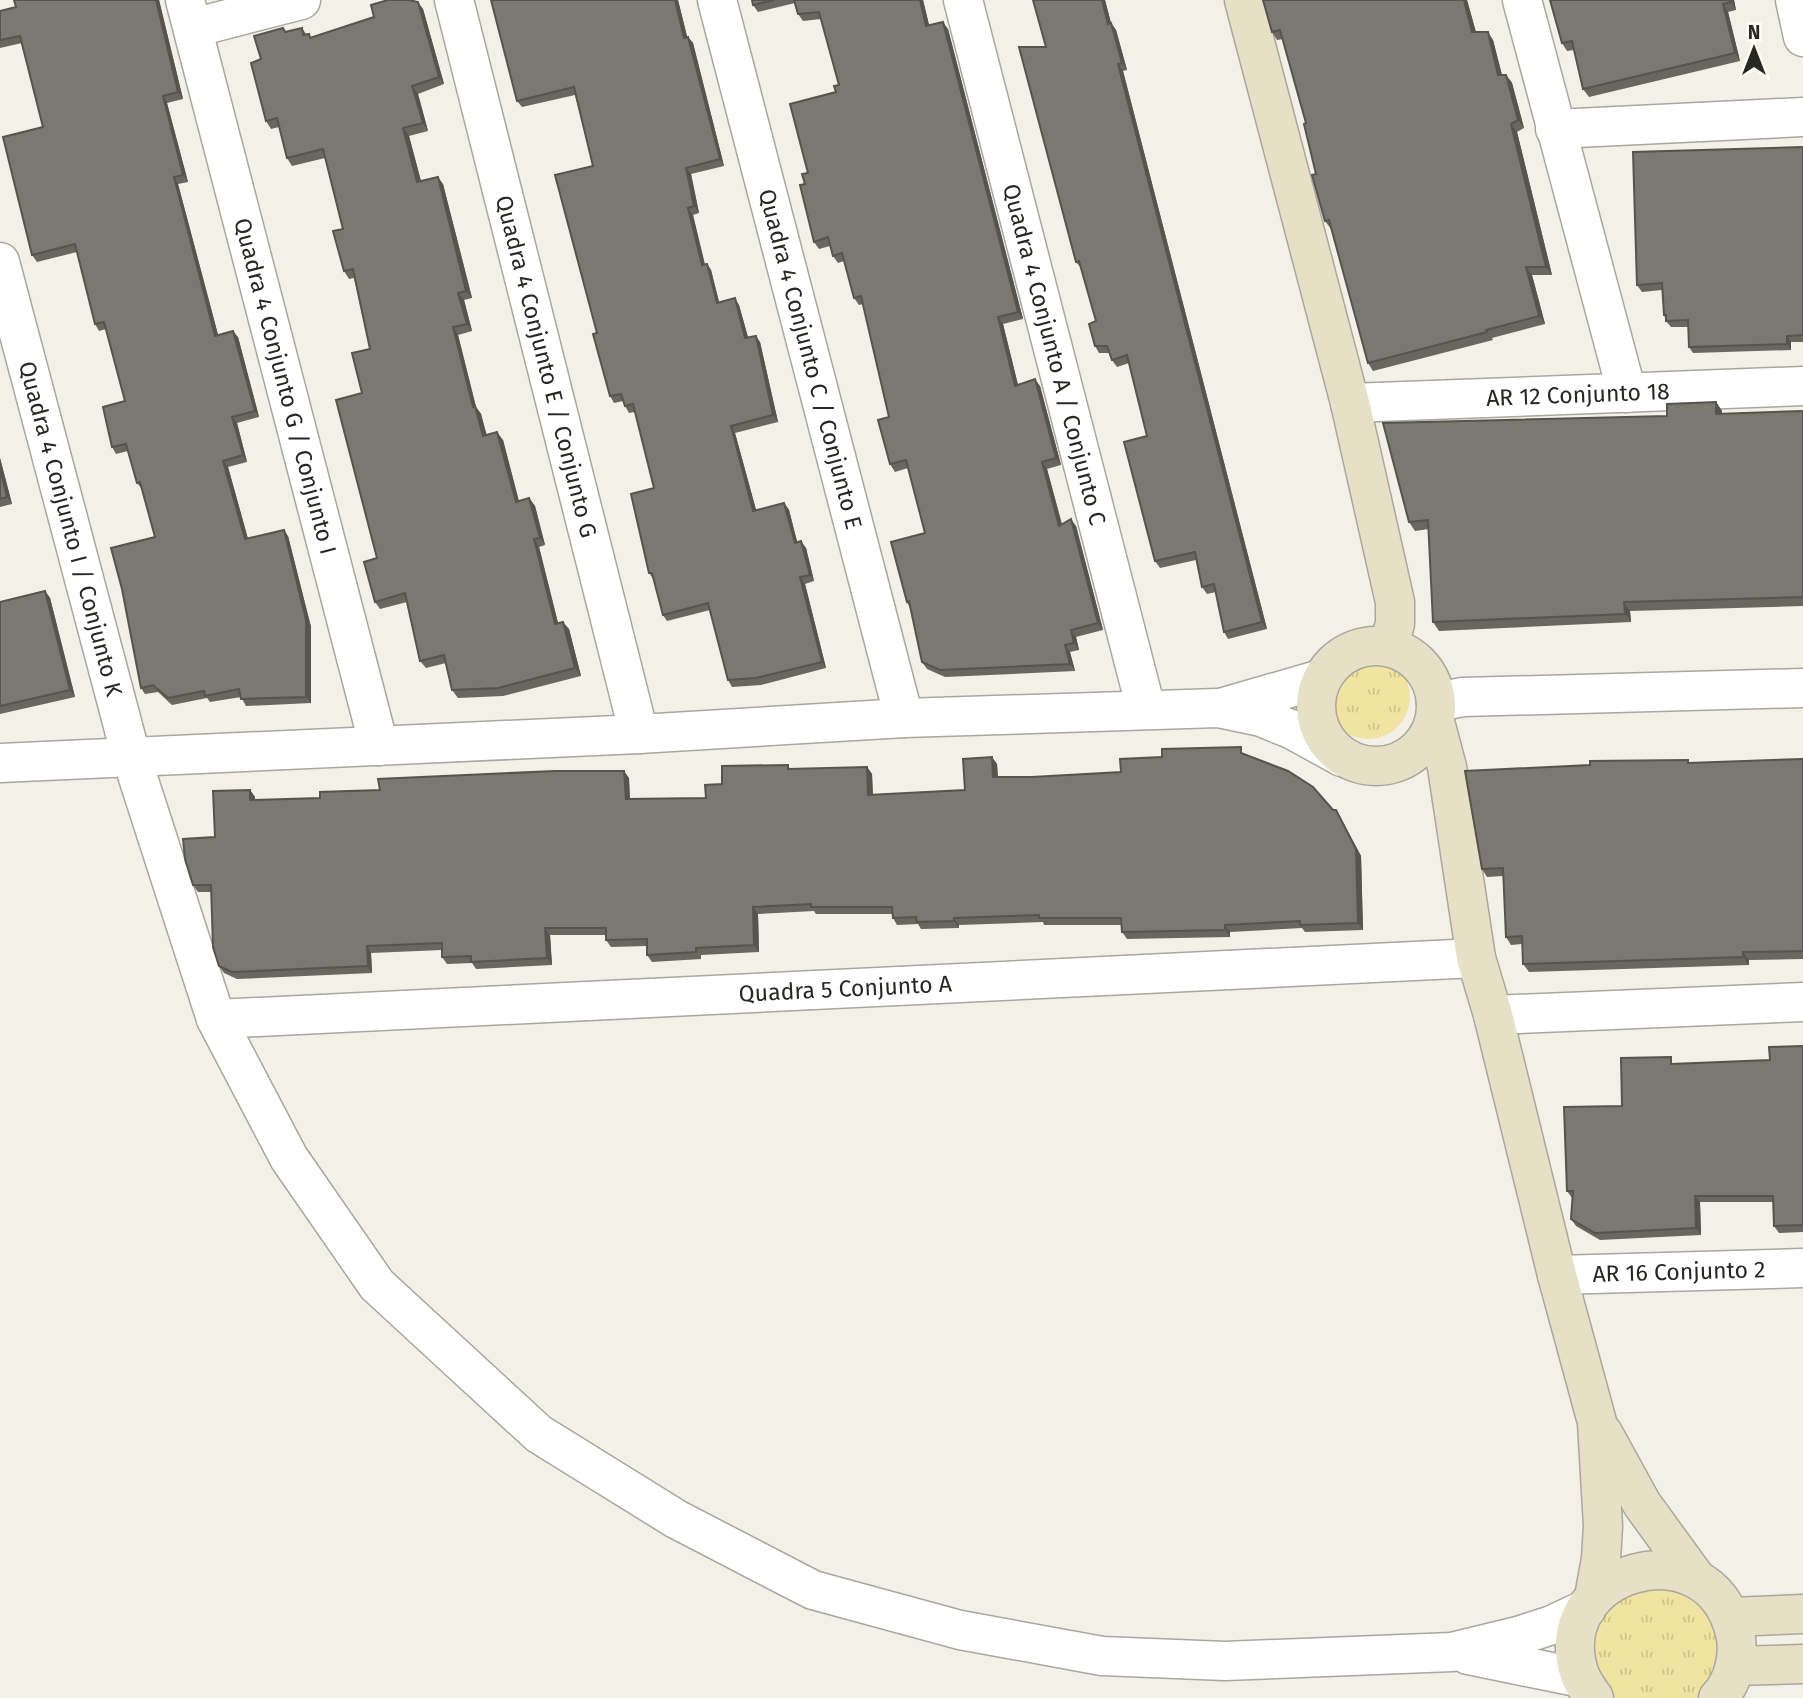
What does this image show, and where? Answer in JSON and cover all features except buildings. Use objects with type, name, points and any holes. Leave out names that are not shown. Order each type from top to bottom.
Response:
[{"type":"street","points":[[189,14],[301,0]]},
{"type":"street","name":"Quadra 4 Conjunto E / Conjunto G","points":[[454,0],[639,734]]},
{"type":"street","name":"Quadra 4 Conjunto C / Conjunto E","points":[[717,0],[904,718]]},
{"type":"street","name":"Quadra 4 Conjunto A / Conjunto C","points":[[962,0],[1146,709]]},
{"type":"street","points":[[1244,0],[1350,403],[1395,602],[1395,624],[1388,647]]},
{"type":"street","points":[[1522,0],[1627,393]]},
{"type":"street","points":[[1795,0],[1803,37]]},
{"type":"street","name":"Quadra 4 Conjunto G / Conjunto I","points":[[189,14],[379,746]]},
{"type":"street","points":[[1555,129],[1803,117]]},
{"type":"street","name":"Quadra 4 Conjunto I / Conjunto K","points":[[0,262],[131,756],[216,1019],[289,1158],[377,1284],[539,1434],[676,1520],[813,1590],[960,1630],[1102,1656],[1225,1661],[1452,1652]]},
{"type":"street","name":"AR 12 Conjunto 18","points":[[1350,403],[1803,386]]},
{"type":"street","points":[[1342,757],[1330,746],[1315,717],[1315,697],[1321,679],[1333,662],[1368,645],[1388,647],[1406,653],[1421,666],[1432,683],[1476,958],[1493,1014],[1557,1275],[1597,1422],[1603,1525],[1601,1559],[1590,1603],[1579,1625],[1576,1643],[1576,1661],[1588,1688]]},
{"type":"street","points":[[1218,708],[1321,679]]},
{"type":"street","points":[[0,763],[639,734],[904,718],[1218,708],[1261,717],[1293,730],[1357,764],[1373,766],[1393,764],[1411,755],[1426,740],[1436,712],[1463,697],[1803,688]]},
{"type":"street","points":[[1393,764],[1419,779],[1454,824]]},
{"type":"street","name":"Quadra 5 Conjunto A","points":[[216,1019],[1476,958]]},
{"type":"street","points":[[1493,1014],[1803,1002]]},
{"type":"street","name":"AR 16 Conjunto 2","points":[[1557,1275],[1803,1269]]},
{"type":"street","points":[[1597,1422],[1642,1504],[1695,1577],[1716,1594],[1731,1617],[1737,1642],[1727,1682],[1803,1664]]},
{"type":"street","points":[[1452,1652],[1518,1636],[1590,1603],[1615,1579],[1641,1570],[1668,1569],[1695,1577]]},
{"type":"street","points":[[1731,1617],[1803,1615]]},
{"type":"street","points":[[1452,1652],[1518,1663],[1588,1688]]},
{"type":"green space","points":[[1368,655],[1384,658],[1398,667],[1407,681],[1410,697],[1407,713],[1398,727],[1384,736],[1368,739],[1352,736],[1338,727],[1329,713],[1326,697],[1329,681],[1338,667],[1352,658]]},
{"type":"green space","points":[[1672,1584],[1718,1623],[1721,1664],[1701,1698],[1613,1698],[1595,1674],[1591,1633],[1613,1598]]}]
